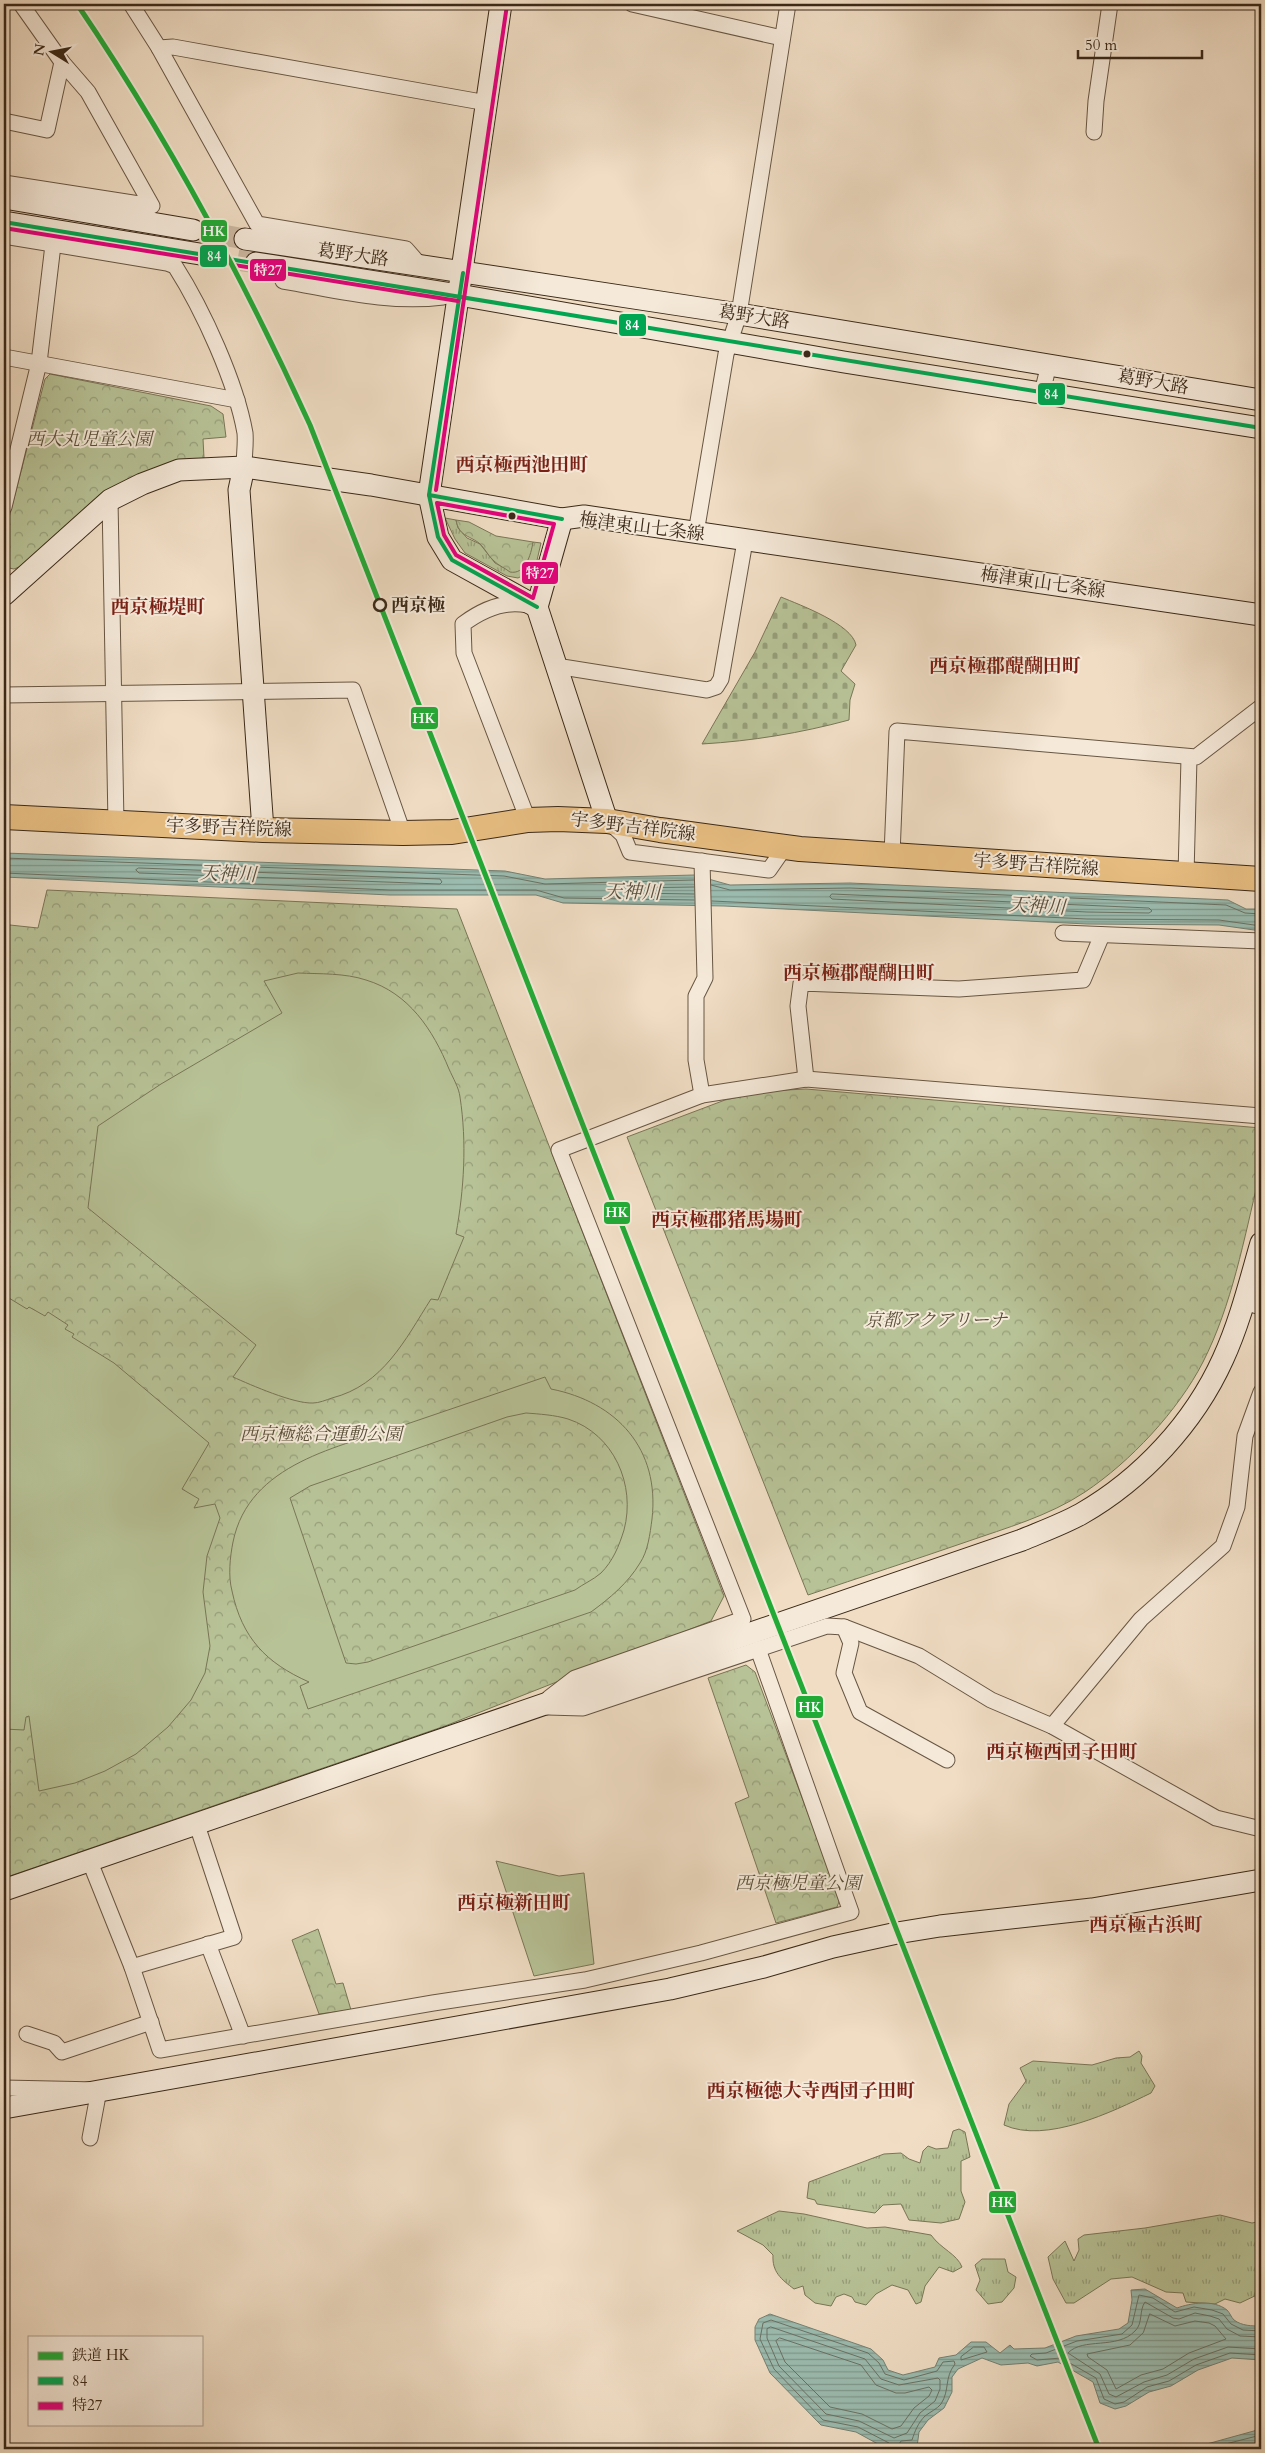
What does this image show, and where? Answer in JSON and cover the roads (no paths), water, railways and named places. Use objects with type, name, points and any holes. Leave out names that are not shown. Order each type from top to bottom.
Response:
[{"type":"main road","name":"宇多野吉祥院線","points":[[4,817],[263,830],[403,833],[452,832],[528,820],[607,821],[785,847],[1261,879]]},
{"type":"street","points":[[4,183],[152,206],[88,92],[62,62],[21,4]]},
{"type":"street","points":[[131,4],[159,48],[257,224],[406,249],[420,265]]},
{"type":"street","points":[[501,4],[429,495],[438,537],[452,560],[537,607]]},
{"type":"street","points":[[632,4],[782,38]]},
{"type":"street","points":[[696,534],[729,343],[739,314],[788,4]]},
{"type":"street","points":[[1094,132],[1095,108],[1110,4]]},
{"type":"street","points":[[159,48],[173,47],[487,103]]},
{"type":"street","points":[[4,121],[47,130],[62,62]]},
{"type":"street","points":[[4,198],[193,230]]},
{"type":"street","points":[[4,222],[206,255]]},
{"type":"street","points":[[4,236],[167,263],[175,266],[206,324],[236,400],[245,435],[244,467],[239,490],[263,830]]},
{"type":"street","name":"葛野大路","points":[[245,239],[739,314],[1261,400]]},
{"type":"street","points":[[4,507],[39,363],[53,245]]},
{"type":"street","name":"葛野大路","points":[[256,263],[459,295],[729,343],[1261,428]]},
{"type":"street","points":[[283,281],[387,299],[414,301],[459,295]]},
{"type":"street","points":[[4,357],[236,400]]},
{"type":"street","points":[[1042,393],[1049,364]]},
{"type":"street","name":"梅津東山七条線","points":[[4,595],[110,500],[142,484],[179,470],[244,467],[429,495],[562,519],[584,516],[696,534],[808,548],[1261,615]]},
{"type":"street","points":[[110,500],[116,823]]},
{"type":"street","points":[[562,519],[537,607],[607,821],[623,835],[630,852],[702,867],[769,870],[785,847]]},
{"type":"street","points":[[556,666],[707,690],[716,687],[721,679],[745,541]]},
{"type":"street","points":[[528,820],[464,653],[463,624],[478,612],[512,602],[537,607]]},
{"type":"street","points":[[4,695],[114,695],[353,690],[403,833]]},
{"type":"street","points":[[892,855],[898,731],[1115,748],[1189,758],[1196,757],[1261,707]]},
{"type":"street","points":[[1186,875],[1189,758]]},
{"type":"street","points":[[702,867],[705,978],[696,996],[696,1060],[702,1095]]},
{"type":"street","points":[[1063,933],[1261,941]]},
{"type":"street","points":[[806,1079],[798,1006],[801,983],[960,989],[1084,980],[1102,934]]},
{"type":"street","points":[[538,1707],[575,1678],[743,1619],[560,1150],[702,1095],[806,1079],[1261,1116]]},
{"type":"street","points":[[4,1890],[1022,1540],[1080,1514],[1118,1488],[1153,1459],[1192,1413],[1253,1304],[1261,1243]]},
{"type":"street","points":[[1052,1726],[1141,1619],[1223,1546],[1238,1507],[1245,1436],[1261,1392]]},
{"type":"street","points":[[538,1707],[583,1708],[827,1626],[844,1627],[919,1656],[991,1700],[1052,1726],[1216,1818],[1261,1829]]},
{"type":"street","points":[[844,1627],[851,1643],[844,1673],[860,1712],[948,1760]]},
{"type":"street","points":[[90,1862],[132,1967],[160,2050],[433,2003],[586,1980],[701,1953],[851,1912],[758,1649]]},
{"type":"street","points":[[132,1967],[234,1937],[197,1825]]},
{"type":"street","points":[[4,2108],[670,1989],[764,1967],[833,1946],[898,1933],[940,1926],[1092,1909],[1261,1880]]},
{"type":"street","points":[[208,1944],[243,2036]]},
{"type":"street","points":[[27,2034],[54,2043],[62,2052],[151,2022]]},
{"type":"street","points":[[4,2088],[99,2090]]},
{"type":"street","points":[[90,2138],[99,2090]]},
{"type":"water","name":"天神川","points":[[4,853],[505,871],[545,879],[694,875],[730,885],[850,883],[1228,900],[1246,909],[1261,909],[1261,931],[1219,925],[1087,924],[724,906],[563,903],[536,895],[390,895],[4,877]]},
{"type":"water","points":[[1145,2289],[1177,2308],[1195,2304],[1215,2304],[1227,2310],[1237,2322],[1261,2326],[1261,2360],[1232,2358],[1198,2370],[1171,2386],[1149,2392],[1126,2406],[1115,2409],[1100,2403],[1093,2382],[1058,2362],[1037,2366],[1028,2363],[1001,2365],[982,2358],[958,2369],[952,2377],[952,2392],[944,2408],[928,2420],[919,2432],[917,2447],[904,2445],[899,2449],[887,2449],[856,2432],[821,2425],[770,2373],[755,2340],[755,2327],[759,2319],[770,2314],[871,2349],[883,2360],[888,2370],[903,2375],[935,2367],[939,2358],[956,2355],[971,2342],[986,2342],[1000,2353],[1010,2345],[1014,2349],[1045,2348],[1076,2336],[1119,2329],[1128,2323],[1132,2300],[1131,2290]]},
{"type":"water","points":[[1261,2429],[1261,2449],[1189,2449],[1196,2447]]},
{"type":"tunnel","points":[[193,230],[245,239]]},
{"type":"tunnel","points":[[206,255],[256,263]]},
{"type":"rail line","name":"HK","points":[[77,4],[173,157],[231,263],[310,425],[1099,2449]]},
{"type":"place","name":"西京極","points":[[380,605]]},
{"type":"district","name":"西京極西池田町","points":[[522,465]]},
{"type":"district","name":"西京極堤町","points":[[158,607]]},
{"type":"district","name":"西京極郡醍醐田町","points":[[1005,666]]},
{"type":"district","name":"西京極郡醍醐田町","points":[[859,973]]},
{"type":"district","name":"西京極郡猪馬場町","points":[[727,1220]]},
{"type":"district","name":"西京極西団子田町","points":[[1062,1752]]},
{"type":"district","name":"西京極新田町","points":[[514,1903]]},
{"type":"district","name":"西京極古浜町","points":[[1146,1925]]},
{"type":"district","name":"西京極徳大寺西団子田町","points":[[811,2091]]},
{"type":"park label","name":"西大丸児童公園","points":[[89,439]]},
{"type":"park label","name":"京都アクアリーナ","points":[[936,1320]]},
{"type":"park label","name":"西京極総合運動公園","points":[[321,1434]]},
{"type":"park label","name":"西京極児童公園","points":[[798,1883]]}]
